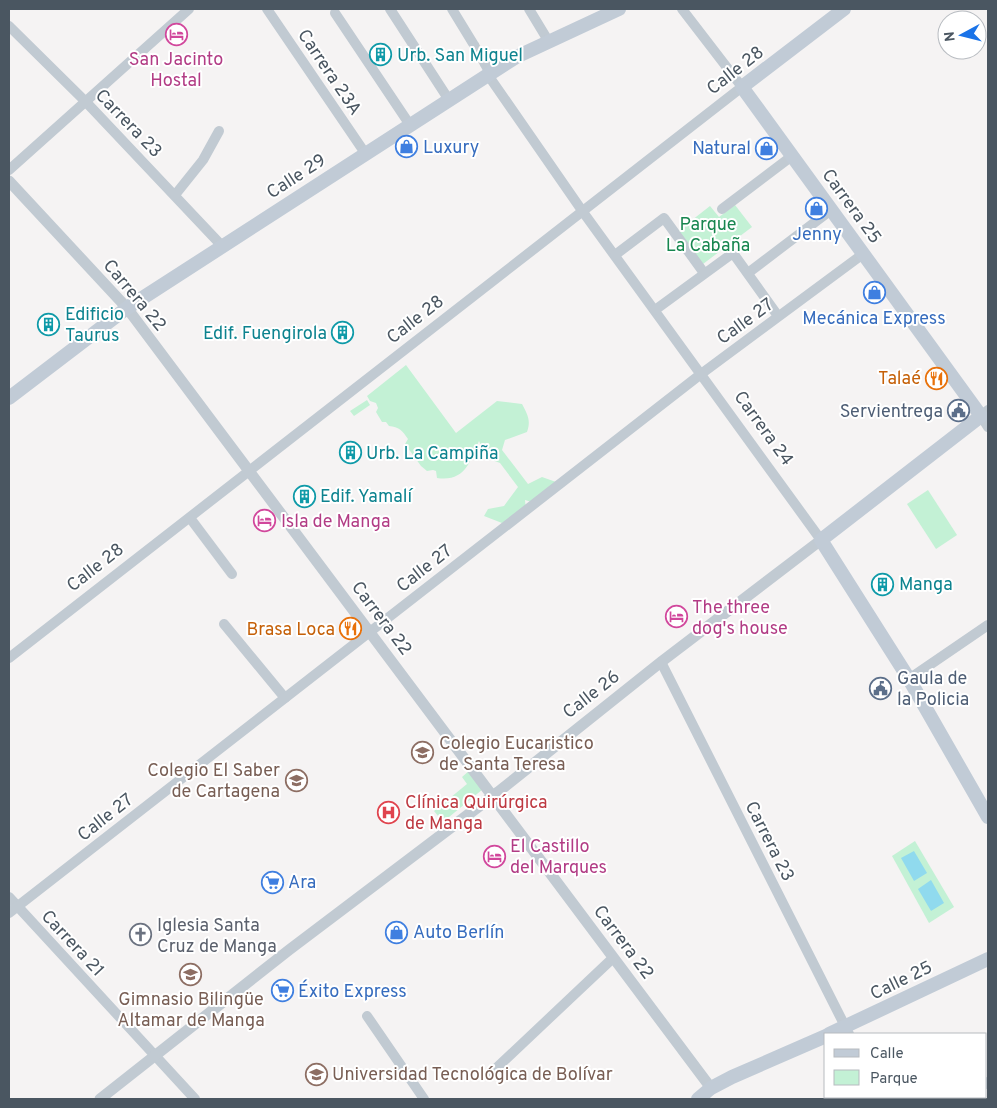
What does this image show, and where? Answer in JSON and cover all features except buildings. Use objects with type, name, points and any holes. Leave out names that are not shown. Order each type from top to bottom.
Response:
[{"type":"main road","name":"Calle 29","points":[[9,398],[127,308],[449,100],[488,71],[619,9]]},
{"type":"main road","name":"Calle 28","points":[[742,88],[844,9]]},
{"type":"main road","name":"Carrera 25","points":[[742,88],[986,418]]},
{"type":"main road","name":"Calle 26","points":[[821,540],[986,418]]},
{"type":"main road","name":"Carrera 24","points":[[821,540],[909,678],[988,817]]},
{"type":"main road","name":"Calle 25","points":[[847,1031],[988,958]]},
{"type":"main road","name":"Calle 25","points":[[698,1099],[711,1088],[732,1077],[824,1036]]},
{"type":"street","points":[[9,170],[189,9]]},
{"type":"street","name":"Carrera 23A","points":[[267,9],[365,153]]},
{"type":"street","points":[[390,9],[449,100]]},
{"type":"street","points":[[452,9],[474,46]]},
{"type":"street","points":[[529,9],[549,42]]},
{"type":"street","name":"Carrera 25","points":[[682,9],[742,88]]},
{"type":"street","points":[[334,13],[410,125]]},
{"type":"street","name":"Carrera 23","points":[[9,26],[86,102],[222,247]]},
{"type":"street","name":"Carrera 24","points":[[488,71],[583,212],[821,540]]},
{"type":"street","name":"Calle 28","points":[[9,658],[742,88]]},
{"type":"street","points":[[175,195],[203,160],[219,131]]},
{"type":"street","points":[[722,209],[792,156]]},
{"type":"street","name":"Carrera 22","points":[[9,181],[127,308],[711,1088]]},
{"type":"street","points":[[748,273],[831,210]]},
{"type":"street","points":[[615,255],[664,218],[704,273]]},
{"type":"street","points":[[655,310],[733,253],[778,316]]},
{"type":"street","name":"Calle 27","points":[[13,910],[701,374],[863,254]]},
{"type":"street","points":[[190,518],[232,574]]},
{"type":"street","name":"Calle 26","points":[[100,1099],[343,908],[492,796],[661,662],[821,540]]},
{"type":"street","points":[[224,624],[285,698]]},
{"type":"street","points":[[909,678],[988,625]]},
{"type":"street","name":"Carrera 23","points":[[661,662],[847,1031]]},
{"type":"street","name":"Carrera 21","points":[[9,897],[13,910],[196,1099]]},
{"type":"street","points":[[488,1075],[613,958]]},
{"type":"street","points":[[367,1016],[424,1099]]},
{"type":"green space","name":"Parque La Cabaña","points":[[735,205],[752,227],[703,264],[678,231],[710,206],[719,217]]},
{"type":"green space","points":[[406,365],[456,433],[497,401],[522,404],[528,418],[527,432],[505,440],[502,450],[528,484],[542,477],[556,482],[535,503],[525,500],[526,510],[502,523],[484,516],[488,509],[504,506],[518,487],[500,463],[487,458],[479,441],[469,463],[460,474],[454,477],[437,478],[436,471],[427,471],[421,466],[405,444],[408,439],[402,431],[389,426],[386,422],[382,422],[376,412],[378,408],[376,403],[370,401],[367,396]]},
{"type":"green space","points":[[367,400],[370,405],[354,416],[350,411]]},
{"type":"green space","points":[[928,490],[957,535],[936,549],[907,504]]},
{"type":"green space","points":[[469,771],[483,789],[443,822],[434,811],[467,784],[462,777]]},
{"type":"green space","points":[[915,841],[954,907],[929,923],[892,856]]},
{"type":"water","points":[[914,851],[927,873],[914,881],[901,858]]},
{"type":"water","points":[[931,880],[944,903],[931,911],[918,889]]},
{"type":"tunnel","points":[[474,45],[485,64]]},
{"type":"place","name":"San Jacinto Hostal","points":[[176,34]]},
{"type":"place","name":"Urb. San Miguel","points":[[381,55]]},
{"type":"place","name":"Luxury","points":[[407,147]]},
{"type":"place","name":"Natural","points":[[767,148]]},
{"type":"place","name":"Jenny","points":[[817,209]]},
{"type":"place","name":"Mecánica Express","points":[[874,293]]},
{"type":"place","name":"Edificio Taurus","points":[[49,324]]},
{"type":"place","name":"Edif. Fuengirola","points":[[343,333]]},
{"type":"place","name":"Talaé","points":[[937,378]]},
{"type":"place","name":"Servientrega","points":[[959,411]]},
{"type":"place","name":"Urb. La Campiña","points":[[350,453]]},
{"type":"place","name":"Edif. Yamalí","points":[[304,496]]},
{"type":"place","name":"Isla de Manga","points":[[265,521]]},
{"type":"place","name":"Manga","points":[[883,584]]},
{"type":"place","name":"The three dog's house","points":[[676,617]]},
{"type":"place","name":"Brasa Loca","points":[[351,629]]},
{"type":"place","name":"Gaula de la Policia","points":[[881,688]]},
{"type":"place","name":"Colegio Eucaristico de Santa Teresa","points":[[423,753]]},
{"type":"place","name":"Colegio El Saber de Cartagena","points":[[296,780]]},
{"type":"place","name":"Clínica Quirúrgica de Manga","points":[[389,812]]},
{"type":"place","name":"El Castillo del Marques","points":[[494,856]]},
{"type":"place","name":"Ara","points":[[272,882]]},
{"type":"place","name":"Auto Berlín","points":[[397,932]]},
{"type":"place","name":"Iglesia Santa Cruz de Manga","points":[[141,935]]},
{"type":"place","name":"Gimnasio Bilingüe Altamar de Manga","points":[[191,974]]},
{"type":"place","name":"Éxito Express","points":[[282,991]]},
{"type":"place","name":"Universidad Tecnológica de Bolívar","points":[[316,1074]]}]
